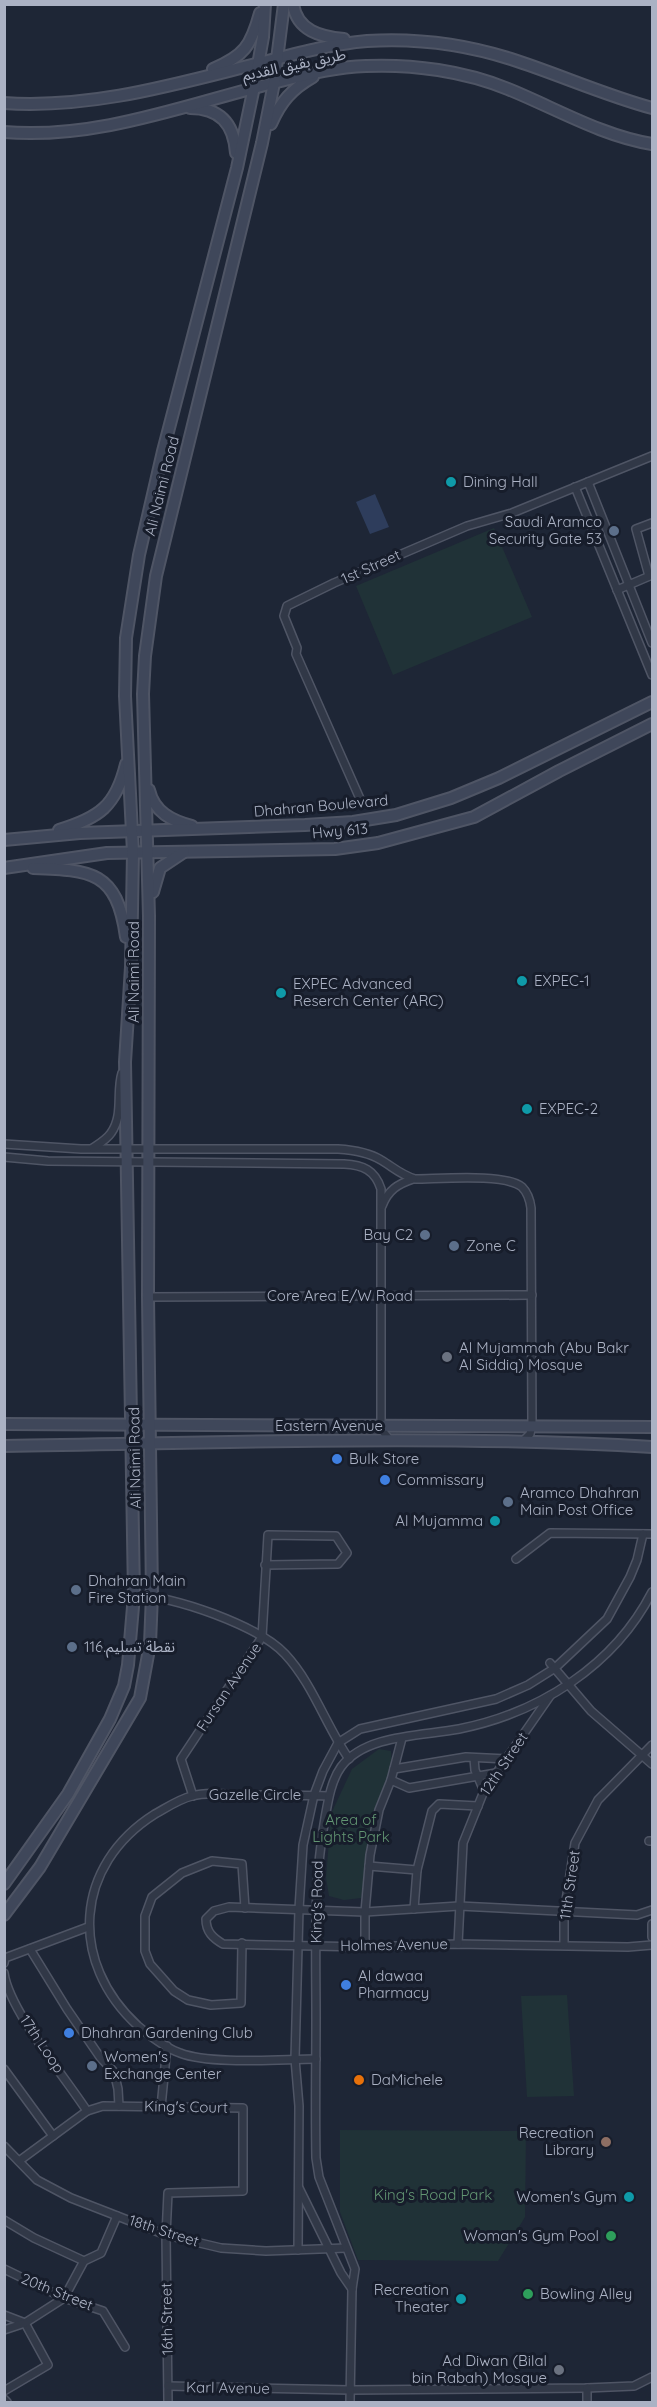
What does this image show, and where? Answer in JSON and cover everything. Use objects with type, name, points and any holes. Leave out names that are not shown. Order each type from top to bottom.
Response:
[{"type":"main road","name":"Ali Naimi Road","points":[[4,1884],[68,1794],[110,1719],[124,1686],[129,1665],[134,1595],[125,1062],[131,967],[133,852],[125,696],[126,648],[137,566],[163,451],[237,168],[258,63],[264,4]]},
{"type":"main road","points":[[189,80],[221,66],[243,51],[253,37],[264,4]]},
{"type":"main road","name":"Ali Naimi Road","points":[[4,1915],[40,1867],[140,1698],[150,1644],[152,1595],[148,1296],[149,915],[143,694],[145,656],[156,576],[262,143],[278,58],[284,4]]},
{"type":"main road","points":[[293,4],[298,18],[316,35],[368,41]]},
{"type":"main road","name":"طريق بقيق القديم","points":[[4,104],[96,101],[333,45],[368,41],[439,43],[476,49],[512,59],[612,96],[652,108]]},
{"type":"main road","name":"طريق بقيق القديم","points":[[4,132],[53,133],[85,130],[323,71],[366,66],[398,66],[456,74],[506,88],[603,129],[652,144]]},
{"type":"main road","points":[[262,143],[278,108],[290,92],[323,71]]},
{"type":"main road","points":[[178,107],[202,108],[219,114],[227,121],[235,141],[237,168]]},
{"type":"main road","name":"Dhahran Boulevard","points":[[4,840],[147,830],[344,822],[396,815],[451,798],[499,778],[652,702]]},
{"type":"main road","name":"Hwy 613","points":[[7,867],[77,856],[133,852],[335,849],[378,843],[422,833],[474,817],[652,724]]},
{"type":"main road","points":[[35,837],[78,824],[104,809],[116,794],[122,781],[129,749]]},
{"type":"main road","points":[[145,774],[151,798],[161,812],[178,822],[207,829]]},
{"type":"main road","points":[[149,915],[154,884],[160,868],[185,851]]},
{"type":"main road","points":[[7,867],[82,871],[104,883],[114,896],[123,916],[131,967]]},
{"type":"main road","name":"Eastern Avenue","points":[[4,1424],[652,1427]]},
{"type":"main road","name":"Eastern Avenue","points":[[4,1446],[394,1441],[520,1442],[652,1447]]},
{"type":"street","name":"1st Street","points":[[361,801],[296,654],[297,648],[284,616],[287,606],[334,583],[466,526],[512,513],[652,456]]},
{"type":"street","points":[[588,482],[652,643]]},
{"type":"street","points":[[575,487],[652,675]]},
{"type":"street","points":[[617,590],[651,575],[636,529],[652,523]]},
{"type":"street","points":[[93,1149],[111,1133],[118,1117],[119,1083],[125,1062]]},
{"type":"street","points":[[4,1144],[93,1149],[353,1150],[380,1159],[404,1176],[415,1179],[498,1179],[508,1180],[521,1187],[529,1198],[531,1208],[532,1425],[530,1434],[520,1442]]},
{"type":"street","points":[[4,1157],[48,1161],[362,1166],[369,1169],[378,1179],[381,1189],[381,1425],[383,1434],[394,1441]]},
{"type":"street","points":[[381,1211],[388,1193],[395,1186],[415,1179]]},
{"type":"street","name":"Core Area E/W Road","points":[[148,1296],[532,1295]]},
{"type":"street","points":[[516,1559],[550,1533],[652,1534]]},
{"type":"street","points":[[338,1743],[360,1729],[496,1699],[528,1685],[607,1619],[630,1577],[643,1534]]},
{"type":"street","name":"Fursan Avenue","points":[[193,1796],[181,1759],[262,1637],[265,1565],[268,1535],[336,1536],[347,1553],[338,1564],[265,1565]]},
{"type":"street","name":"King's Road","points":[[352,2289],[355,2269],[319,2177],[316,2158],[316,1910],[318,1852],[328,1796],[341,1767],[360,1749],[402,1738],[459,1729],[496,1720],[569,1686],[597,1664],[626,1634],[652,1592]]},
{"type":"street","points":[[134,1595],[152,1595],[252,1630],[284,1653],[308,1686],[349,1760]]},
{"type":"street","points":[[552,1665],[591,1711],[652,1764]]},
{"type":"street","name":"12th Street","points":[[458,1944],[464,1843],[484,1791],[550,1695]]},
{"type":"street","points":[[365,1947],[369,1866],[379,1810],[391,1780],[402,1738]]},
{"type":"street","name":"King's Road","points":[[298,2250],[299,2106],[295,2059],[298,1910],[303,1845],[314,1795],[338,1743]]},
{"type":"street","name":"11th Street","points":[[564,1945],[564,1913],[575,1843],[598,1800],[652,1745]]},
{"type":"street","points":[[394,1769],[466,1757],[507,1759]]},
{"type":"street","points":[[474,1758],[477,1777],[484,1791]]},
{"type":"street","points":[[391,1780],[409,1788],[496,1773]]},
{"type":"street","name":"Gazelle Circle","points":[[316,2059],[214,2059],[180,2054],[149,2035],[124,2013],[105,1985],[93,1953],[88,1928],[90,1908],[108,1859],[140,1824],[167,1807],[193,1796],[328,1796]]},
{"type":"street","points":[[414,1909],[417,1870],[432,1811],[439,1804],[478,1806]]},
{"type":"street","points":[[242,1942],[241,2003],[211,2005],[188,2000],[174,1991],[150,1964],[145,1951],[145,1916],[152,1897],[160,1888],[182,1873],[212,1861],[242,1864],[245,1908]]},
{"type":"street","points":[[369,1866],[417,1870]]},
{"type":"street","name":"Holmes Avenue","points":[[652,1911],[637,1915],[459,1906],[365,1912],[229,1907],[214,1911],[206,1919],[206,1927],[213,1938],[224,1944],[242,1942],[365,1947],[458,1944],[652,1945]]},
{"type":"street","points":[[652,1924],[652,1937]]},
{"type":"street","points":[[4,1963],[5,1958],[88,1928]]},
{"type":"street","points":[[30,1949],[67,2009],[100,2057],[114,2072],[119,2106]]},
{"type":"street","name":"17th Loop","points":[[4,1973],[6,1986],[16,2007],[87,2110]]},
{"type":"street","points":[[161,2106],[167,2046]]},
{"type":"street","points":[[4,2069],[53,2136]]},
{"type":"street","name":"King's Court","points":[[18,2162],[87,2110],[103,2106],[243,2108],[243,2191],[168,2193],[166,2235]]},
{"type":"street","name":"18th Street","points":[[4,2146],[37,2180],[71,2198],[166,2235],[221,2248],[266,2252],[346,2248]]},
{"type":"street","name":"King's Road","points":[[298,2185],[341,2273],[352,2289]]},
{"type":"street","points":[[4,2330],[24,2323],[64,2298],[84,2261],[101,2253],[117,2216]]},
{"type":"street","points":[[4,2220],[34,2238],[84,2261]]},
{"type":"street","name":"16th Street","points":[[166,2235],[168,2403]]},
{"type":"street","name":"20th Street","points":[[4,2269],[64,2298],[103,2311],[125,2347]]},
{"type":"street","points":[[350,2403],[352,2289]]},
{"type":"street","points":[[4,2315],[24,2323],[48,2365],[4,2391]]},
{"type":"street","name":"Karl Avenue","points":[[168,2386],[350,2390],[587,2388],[633,2386],[649,2378]]},
{"type":"street","points":[[587,2388],[587,2403]]},
{"type":"green space","points":[[494,528],[532,617],[393,675],[356,586]]},
{"type":"green space","name":"Area of Lights Park","points":[[379,1749],[391,1751],[392,1764],[373,1821],[361,1898],[344,1900],[329,1896],[326,1878],[331,1814],[352,1769]]},
{"type":"green space","points":[[567,1995],[574,2096],[527,2097],[521,1996]]},
{"type":"green space","name":"King's Road Park","points":[[340,2130],[526,2131],[525,2217],[498,2261],[358,2260],[340,2212]]},
{"type":"water","points":[[375,494],[389,527],[370,534],[356,502]]},
{"type":"place","name":"Dining Hall","points":[[451,482]]},
{"type":"place","name":"Saudi Aramco Security Gate 53","points":[[614,531]]},
{"type":"place","name":"EXPEC-1","points":[[522,981]]},
{"type":"place","name":"EXPEC Advanced Reserch Center (ARC)","points":[[281,993]]},
{"type":"place","name":"EXPEC-2","points":[[527,1109]]},
{"type":"place","name":"Bay C2","points":[[425,1235]]},
{"type":"place","name":"Zone C","points":[[454,1246]]},
{"type":"place","name":"Al Mujammah (Abu Bakr Al Siddiq) Mosque","points":[[447,1357]]},
{"type":"place","name":"Bulk Store","points":[[337,1459]]},
{"type":"place","name":"Commissary","points":[[385,1480]]},
{"type":"place","name":"Aramco Dhahran Main Post Office","points":[[508,1502]]},
{"type":"place","name":"Al Mujamma","points":[[495,1521]]},
{"type":"place","name":"Dhahran Main Fire Station","points":[[76,1590]]},
{"type":"place","name":"نقطة تسليم.116","points":[[72,1647]]},
{"type":"place","name":"Al dawaa Pharmacy","points":[[346,1985]]},
{"type":"place","name":"Dhahran Gardening Club","points":[[69,2033]]},
{"type":"place","name":"Women's Exchange Center","points":[[92,2066]]},
{"type":"place","name":"DaMichele","points":[[359,2080]]},
{"type":"place","name":"Recreation Library","points":[[606,2142]]},
{"type":"place","name":"Women's Gym","points":[[629,2197]]},
{"type":"place","name":"Woman's Gym Pool","points":[[611,2236]]},
{"type":"place","name":"Bowling Alley","points":[[528,2294]]},
{"type":"place","name":"Recreation Theater","points":[[461,2299]]},
{"type":"place","name":"Ad Diwan (Bilal bin Rabah) Mosque","points":[[559,2370]]}]
